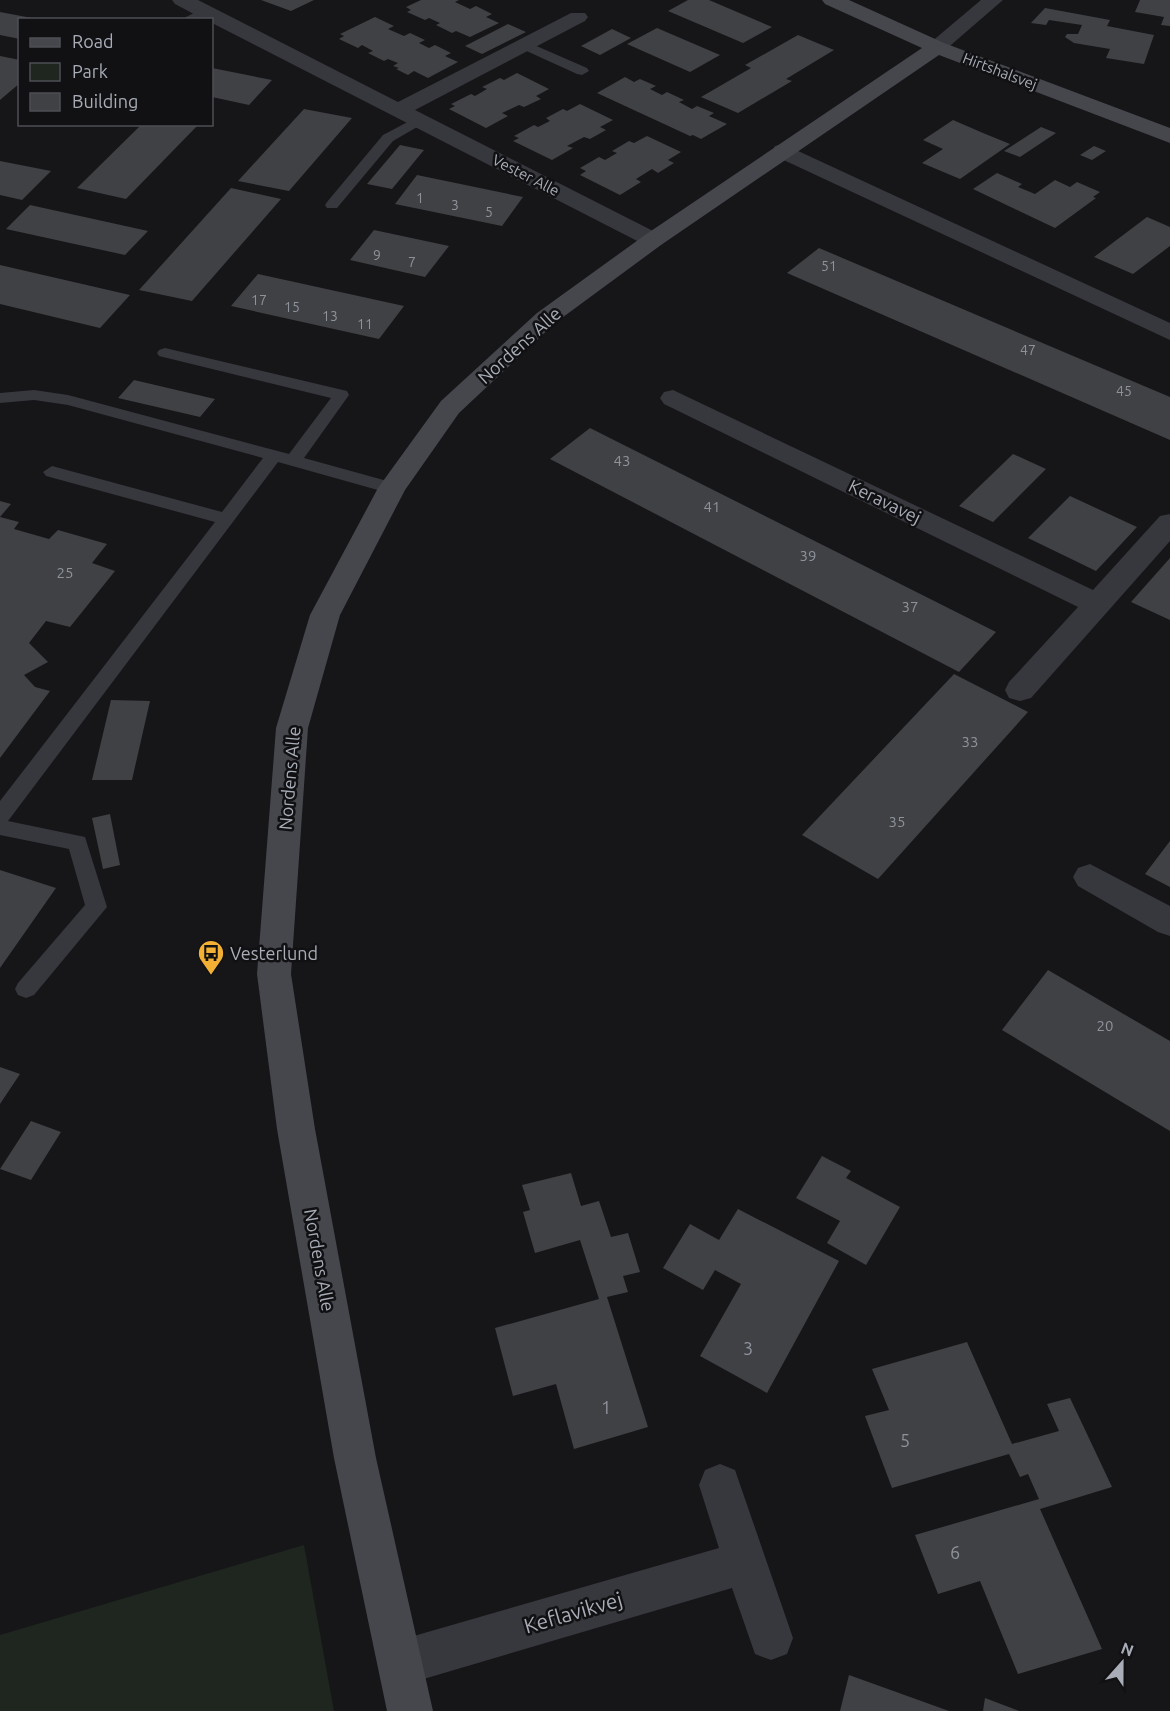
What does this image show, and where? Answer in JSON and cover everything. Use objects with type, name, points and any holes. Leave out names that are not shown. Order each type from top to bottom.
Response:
[{"type":"street","name":"Vester Alle","points":[[182,0],[196,15]]},
{"type":"street","name":"Hirtshalsvej","points":[[832,0],[937,46],[1170,136]]},
{"type":"street","points":[[937,46],[993,0]]},
{"type":"street","points":[[399,110],[578,17]]},
{"type":"street","name":"Vester Alle","points":[[213,23],[399,110],[653,240]]},
{"type":"street","name":"Nordens Alle","points":[[410,1711],[355,1458],[296,1129],[274,974],[292,728],[325,615],[392,488],[450,407],[546,318],[653,240],[937,46]]},
{"type":"street","points":[[783,151],[1170,332]]},
{"type":"street","name":"Keravavej","points":[[673,398],[1097,604]]},
{"type":"street","points":[[1020,690],[1170,523]]},
{"type":"street","points":[[1090,878],[1170,922]]},
{"type":"street","points":[[720,1485],[771,1638]]},
{"type":"street","name":"Keflavikvej","points":[[400,1663],[747,1562]]},
{"type":"lane","points":[[525,45],[582,71]]},
{"type":"lane","points":[[332,205],[388,138],[419,120]]},
{"type":"lane","points":[[0,816],[226,519],[341,395],[165,353]]},
{"type":"lane","points":[[0,398],[12,394],[46,396],[79,402],[392,488]]},
{"type":"lane","points":[[52,472],[226,519]]},
{"type":"lane","points":[[0,827],[78,843],[96,907],[26,988]]},
{"type":"green space","points":[[304,1545],[334,1711],[0,1711],[0,1635]]},
{"type":"building","points":[[261,0],[314,0],[291,11]]},
{"type":"building","points":[[421,0],[459,0],[455,2],[470,9],[476,6],[492,14],[486,17],[499,23],[470,37],[456,31],[452,33],[436,25],[440,23],[429,18],[425,20],[407,12],[411,10],[406,7]]},
{"type":"building","points":[[688,0],[709,0],[772,27],[743,43],[668,11]]},
{"type":"building","points":[[1140,0],[1170,0],[1170,26],[1161,25],[1164,17],[1135,12]]},
{"type":"building","points":[[1045,8],[1110,20],[1107,26],[1154,35],[1144,64],[1106,58],[1110,49],[1074,43],[1065,37],[1067,34],[1078,34],[1082,25],[1049,20],[1046,25],[1031,23]]},
{"type":"building","points":[[0,12],[32,18],[18,18],[18,39],[0,35]]},
{"type":"building","points":[[375,17],[394,26],[388,29],[404,36],[410,33],[425,40],[419,43],[429,48],[435,45],[451,53],[445,56],[458,62],[428,78],[414,71],[408,75],[393,66],[398,63],[388,59],[384,61],[368,53],[373,51],[362,45],[358,48],[339,39],[344,36],[340,34]]},
{"type":"building","points":[[508,24],[526,32],[482,54],[465,46]]},
{"type":"building","points":[[657,28],[720,55],[690,72],[627,44]]},
{"type":"building","points":[[612,29],[631,38],[600,55],[581,46]]},
{"type":"building","points":[[798,35],[834,50],[786,79],[792,81],[738,113],[701,97],[751,68],[745,65]]},
{"type":"building","points":[[0,56],[18,60],[18,85],[0,100]]},
{"type":"building","points":[[213,68],[272,80],[249,105],[213,97]]},
{"type":"building","points":[[517,73],[549,89],[536,96],[541,99],[502,113],[508,116],[486,128],[449,109],[455,106],[451,104],[471,94],[475,96],[487,89],[482,87]]},
{"type":"building","points":[[625,77],[634,82],[640,79],[656,86],[650,89],[662,95],[667,92],[684,100],[679,102],[692,109],[697,106],[714,113],[709,116],[727,124],[701,139],[597,93]]},
{"type":"building","points":[[580,104],[613,120],[600,127],[606,130],[590,139],[584,137],[567,146],[573,148],[552,160],[513,141],[519,138],[514,136],[534,125],[538,127],[550,121],[546,118],[563,109],[567,111]]},
{"type":"building","points":[[304,109],[352,118],[289,191],[238,181]]},
{"type":"building","points":[[953,120],[1010,144],[960,179],[922,163],[943,149],[923,140]]},
{"type":"building","points":[[140,126],[197,126],[126,199],[77,188]]},
{"type":"building","points":[[1041,127],[1056,133],[1020,157],[1004,151]]},
{"type":"building","points":[[647,136],[681,152],[668,160],[674,163],[658,173],[652,169],[636,179],[641,182],[620,195],[580,175],[586,171],[580,168],[599,157],[605,160],[617,153],[612,151],[629,141],[634,143]]},
{"type":"building","points":[[400,145],[424,150],[392,189],[367,184]]},
{"type":"building","points":[[1094,146],[1106,151],[1092,160],[1080,155]]},
{"type":"building","points":[[0,161],[51,171],[22,200],[0,195]]},
{"type":"building","points":[[997,173],[1022,184],[1018,187],[1035,194],[1055,180],[1070,187],[1077,182],[1100,192],[1093,197],[1096,198],[1055,228],[973,189]]},
{"type":"building","points":[[417,175],[523,197],[502,226],[395,204]]},
{"type":"building","points":[[231,188],[281,199],[192,301],[139,290]]},
{"type":"building","points":[[30,205],[148,231],[125,255],[6,229]]},
{"type":"building","points":[[1147,217],[1170,227],[1170,246],[1133,274],[1094,257]]},
{"type":"building","points":[[374,230],[449,246],[425,277],[350,260]]},
{"type":"building","points":[[819,248],[1170,397],[1170,440],[787,273]]},
{"type":"building","points":[[0,265],[130,295],[100,328],[0,304]]},
{"type":"building","points":[[258,274],[404,306],[379,339],[231,306]]},
{"type":"building","points":[[134,380],[215,399],[200,417],[118,398]]},
{"type":"building","points":[[590,428],[996,632],[959,672],[550,459]]},
{"type":"building","points":[[1013,454],[1046,469],[993,522],[959,506]]},
{"type":"building","points":[[1070,496],[1137,527],[1096,571],[1028,538]]},
{"type":"building","points":[[0,501],[11,504],[0,517]]},
{"type":"building","points":[[0,517],[19,522],[14,529],[49,539],[58,530],[107,544],[92,563],[115,571],[70,627],[46,621],[29,643],[48,662],[24,675],[35,687],[50,691],[0,758]]},
{"type":"building","points":[[1170,558],[1170,620],[1131,602]]},
{"type":"building","points":[[954,674],[1028,712],[878,879],[802,835]]},
{"type":"building","points":[[111,700],[150,701],[132,780],[92,780]]},
{"type":"building","points":[[110,814],[120,865],[103,869],[92,818]]},
{"type":"building","points":[[1170,841],[1170,887],[1145,874]]},
{"type":"building","points":[[0,870],[56,888],[0,968]]},
{"type":"building","points":[[1048,970],[1170,1041],[1170,1131],[1002,1030]]},
{"type":"building","points":[[0,1067],[20,1074],[0,1104]]},
{"type":"building","points":[[31,1121],[61,1132],[31,1180],[0,1169]]},
{"type":"building","points":[[822,1156],[851,1171],[846,1178],[900,1207],[866,1265],[827,1243],[840,1221],[796,1198]]},
{"type":"building","points":[[571,1173],[581,1206],[599,1201],[611,1237],[628,1233],[640,1272],[623,1276],[628,1292],[607,1297],[648,1427],[574,1449],[556,1384],[513,1396],[495,1328],[599,1299],[580,1240],[535,1253],[523,1212],[530,1210],[522,1185]]},
{"type":"building","points":[[738,1209],[839,1261],[767,1393],[700,1356],[741,1284],[715,1270],[703,1290],[663,1268],[690,1224],[719,1240]]},
{"type":"building","points":[[967,1342],[1012,1444],[1059,1431],[1047,1404],[1070,1398],[1112,1487],[1040,1509],[1102,1649],[1018,1674],[980,1581],[938,1594],[915,1535],[1039,1499],[1028,1474],[1020,1477],[1009,1454],[892,1488],[865,1416],[889,1410],[872,1369]]},
{"type":"building","points":[[849,1675],[949,1711],[840,1711]]},
{"type":"building","points":[[985,1698],[1019,1711],[983,1711]]},
{"type":"place","name":"Vesterlund","points":[[211,976]]}]
